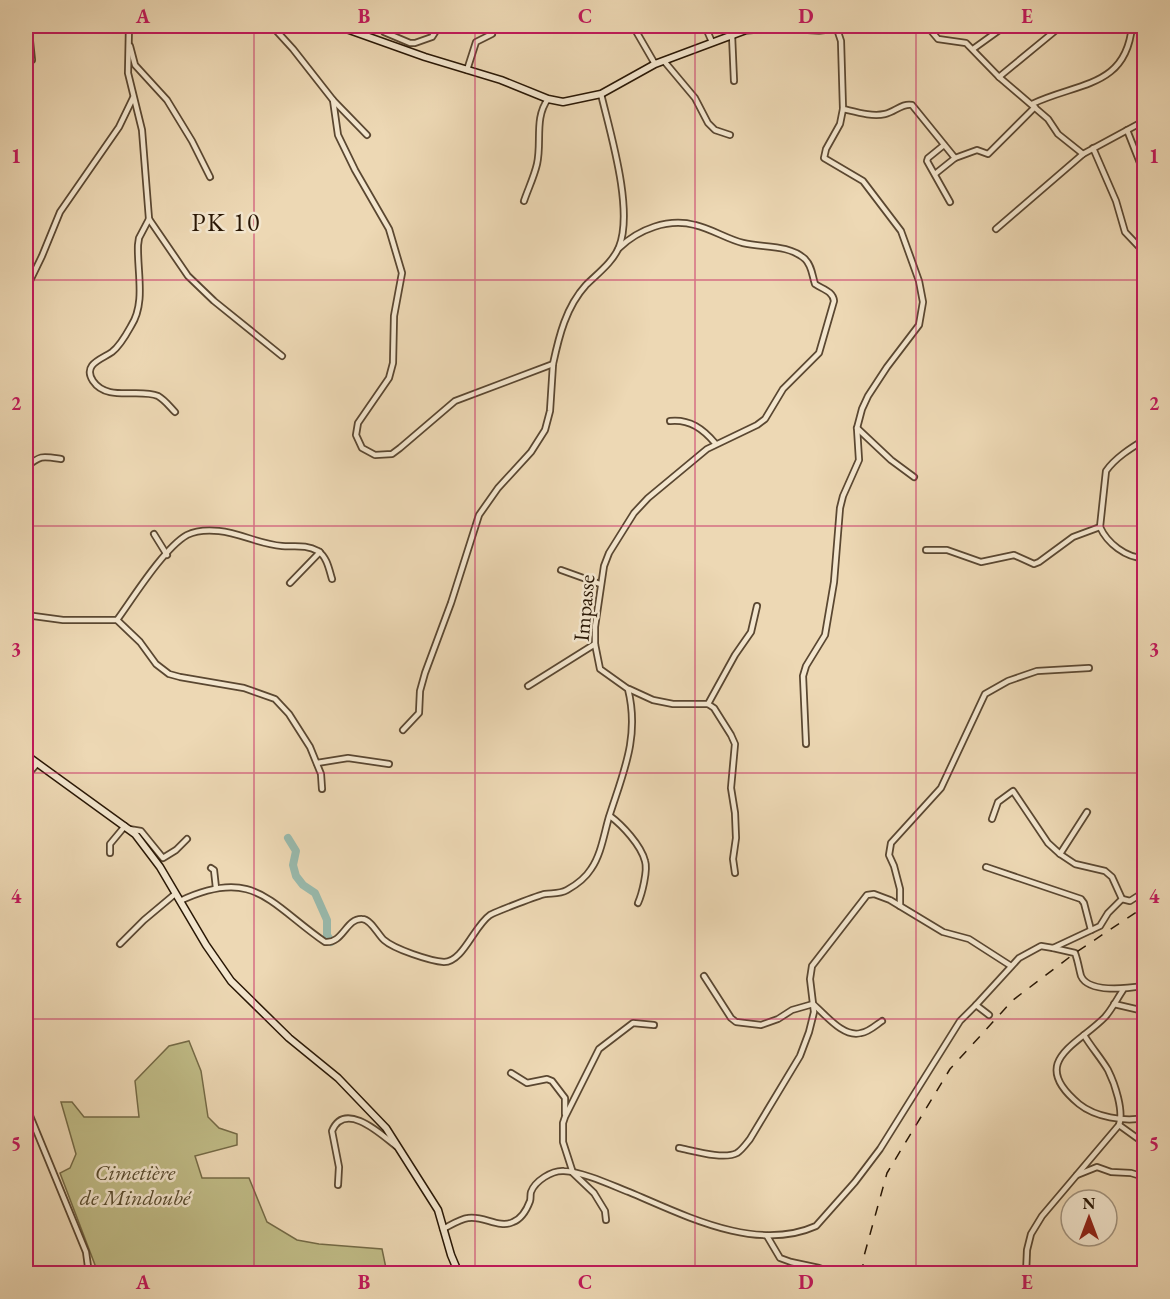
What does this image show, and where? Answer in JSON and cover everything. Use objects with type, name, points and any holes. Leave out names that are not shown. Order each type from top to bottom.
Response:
[{"type":"street","points":[[129,26],[128,73],[142,130],[149,219],[188,276],[214,301],[282,356]]},
{"type":"street","points":[[272,26],[333,100],[367,135]]},
{"type":"street","points":[[338,26],[501,80],[548,99],[570,102],[601,94],[655,64],[732,35],[759,28],[819,30],[837,26],[841,40],[843,110],[840,124],[826,149],[824,158],[863,182],[901,231],[919,281],[923,302],[919,325],[868,396],[857,429],[858,460],[843,496],[834,582],[825,635],[806,666],[803,676],[806,744]]},
{"type":"street","points":[[381,26],[384,32],[415,43],[432,37],[439,26]]},
{"type":"street","points":[[633,26],[655,64]]},
{"type":"street","points":[[705,26],[712,42]]},
{"type":"street","points":[[927,26],[938,39],[961,41],[973,49],[999,77],[1048,119],[1058,134],[1083,154]]},
{"type":"street","points":[[973,49],[1005,26]]},
{"type":"street","points":[[999,77],[1061,26]]},
{"type":"street","points":[[935,174],[956,158],[977,150],[988,154],[1034,106],[1047,97],[1099,79],[1116,69],[1126,52],[1132,26]]},
{"type":"street","points":[[26,33],[30,41],[32,60]]},
{"type":"street","points":[[467,70],[476,42],[492,33]]},
{"type":"street","points":[[732,35],[734,81]]},
{"type":"street","points":[[389,44],[393,36]]},
{"type":"street","points":[[129,42],[135,65],[167,100],[196,148],[210,177]]},
{"type":"street","points":[[664,61],[695,98],[708,123],[715,130],[730,135]]},
{"type":"street","points":[[403,730],[419,713],[420,691],[425,673],[462,569],[478,515],[498,488],[531,452],[544,430],[550,411],[553,364],[560,333],[578,294],[605,267],[619,248],[623,232],[622,192],[601,94]]},
{"type":"street","points":[[26,289],[67,198],[89,172],[123,120],[134,98]]},
{"type":"street","points":[[524,201],[537,165],[539,119],[548,99]]},
{"type":"street","points":[[333,100],[338,135],[355,170],[385,219],[402,273],[394,316],[392,371],[358,423],[356,435],[362,448],[375,455],[392,454],[455,401],[553,364]]},
{"type":"street","points":[[843,110],[884,114],[907,104],[912,105],[956,158]]},
{"type":"street","points":[[996,229],[1083,154],[1144,121]]},
{"type":"street","points":[[1127,130],[1144,173]]},
{"type":"street","points":[[945,145],[927,159],[950,202]]},
{"type":"street","points":[[1093,148],[1116,201],[1125,232],[1144,252]]},
{"type":"street","points":[[149,219],[139,238],[138,245],[140,294],[137,314],[119,345],[112,352],[94,362],[90,372],[92,380],[106,390],[157,396],[174,412]]},
{"type":"street","name":"Impasse","points":[[619,248],[631,237],[661,224],[696,225],[742,242],[790,250],[807,261],[815,284],[834,297],[833,309],[819,353],[783,389],[768,415],[762,422],[715,444],[640,506],[609,553],[604,566],[595,627],[595,644],[600,669],[628,689],[653,700],[673,704],[708,704]]},
{"type":"street","points":[[670,421],[686,421],[693,424],[706,433],[715,444]]},
{"type":"street","points":[[857,429],[891,460],[914,477]]},
{"type":"street","points":[[1144,440],[1109,465],[1106,471],[1100,527],[1104,536],[1123,552],[1137,558],[1144,558]]},
{"type":"street","points":[[26,467],[36,457],[61,459]]},
{"type":"street","points":[[926,550],[947,550],[981,562],[1014,555],[1034,564],[1073,537],[1100,527]]},
{"type":"street","points":[[117,620],[167,555],[186,536],[208,530],[228,532],[269,544],[306,547],[320,552],[332,579]]},
{"type":"street","points":[[154,534],[167,555]]},
{"type":"street","points":[[290,583],[320,552]]},
{"type":"street","points":[[561,570],[600,584]]},
{"type":"street","points":[[735,873],[733,859],[736,838],[735,813],[731,788],[735,744],[714,708],[708,704],[735,655],[751,632],[757,606]]},
{"type":"street","points":[[26,615],[63,620],[117,620],[140,642],[156,664],[169,674],[244,688],[274,699],[301,732],[318,763],[322,789]]},
{"type":"street","points":[[528,686],[595,644]]},
{"type":"street","points":[[900,906],[900,889],[889,855],[891,843],[941,788],[985,694],[1008,681],[1037,671],[1089,669]]},
{"type":"street","points":[[180,901],[204,890],[241,888],[268,897],[326,942],[335,940],[356,920],[362,919],[368,920],[384,940],[397,949],[436,961],[451,961],[458,957],[489,915],[539,896],[564,892],[586,875],[594,863],[628,765],[632,741],[628,689]]},
{"type":"street","points":[[26,754],[127,828],[149,851],[231,981],[289,1038],[338,1078],[386,1128],[438,1210],[459,1274]]},
{"type":"street","points":[[318,763],[348,758],[389,764]]},
{"type":"street","points":[[26,776],[37,764]]},
{"type":"street","points":[[992,819],[998,802],[1013,791],[1048,843],[1059,854],[1075,864],[1105,871],[1112,877],[1122,899]]},
{"type":"street","points":[[1059,854],[1087,812]]},
{"type":"street","points":[[610,816],[625,828],[645,859],[643,887],[638,903]]},
{"type":"street","points":[[127,828],[141,831],[163,858],[187,839]]},
{"type":"street","points":[[110,853],[110,844],[127,828]]},
{"type":"street","points":[[986,867],[1081,899],[1090,930]]},
{"type":"street","points":[[211,868],[214,870],[216,888]]},
{"type":"street","points":[[1122,899],[1130,901],[1144,892]]},
{"type":"street","points":[[679,1148],[717,1155],[734,1155],[740,1152],[750,1139],[800,1056],[812,1022],[813,1004],[810,979],[812,966],[864,898],[871,893],[900,906],[943,932],[969,939],[1011,966]]},
{"type":"street","points":[[120,944],[175,894]]},
{"type":"street","points":[[1053,948],[1100,926],[1108,913],[1122,899]]},
{"type":"street","points":[[443,1228],[469,1217],[513,1223],[524,1213],[531,1192],[543,1178],[559,1172],[573,1173],[608,1183],[716,1227],[767,1236],[809,1229],[822,1220],[880,1149],[960,1021],[1011,966],[1029,951],[1041,946],[1075,953],[1081,975],[1094,986],[1123,990],[1144,986]]},
{"type":"street","points":[[704,976],[731,1018],[736,1022],[770,1023],[792,1010],[813,1004]]},
{"type":"street","points":[[1123,990],[1105,1017],[1063,1052],[1058,1062],[1058,1078],[1081,1106],[1090,1111],[1121,1119],[1144,1118]]},
{"type":"street","points":[[813,1004],[840,1028],[853,1034],[867,1031],[882,1021]]},
{"type":"street","points":[[1114,1004],[1144,1011]]},
{"type":"street","points":[[976,1005],[989,1016]]},
{"type":"street","points":[[564,1117],[598,1049],[633,1023],[654,1025]]},
{"type":"street","points":[[1026,1274],[1029,1238],[1042,1216],[1119,1125],[1121,1119],[1115,1089],[1108,1071],[1084,1035]]},
{"type":"street","points":[[511,1072],[527,1083],[547,1079],[552,1081],[564,1098],[563,1142],[573,1173],[594,1193],[605,1211],[606,1220]]},
{"type":"street","points":[[26,1106],[86,1252],[89,1274]]},
{"type":"street","points":[[338,1185],[339,1167],[332,1131],[338,1123],[346,1120],[363,1121],[401,1150]]},
{"type":"street","points":[[1119,1125],[1144,1143]]},
{"type":"street","points":[[1077,1175],[1097,1167],[1144,1177]]},
{"type":"street","points":[[767,1236],[780,1258],[836,1274]]},
{"type":"street","points":[[843,1274],[858,1271]]},
{"type":"green space","name":"Cimetière de Mindoubé","points":[[189,1041],[201,1071],[208,1117],[219,1128],[237,1134],[237,1145],[195,1156],[202,1178],[249,1178],[267,1222],[297,1240],[382,1249],[387,1273],[95,1273],[95,1265],[60,1173],[70,1168],[76,1154],[61,1102],[72,1102],[84,1117],[139,1117],[135,1081],[169,1046]]},
{"type":"waterway","points":[[288,838],[296,851],[293,865],[296,876],[303,885],[315,893],[327,920],[327,935],[331,942]]},
{"type":"railway","points":[[862,1274],[864,1256],[887,1173],[950,1069],[1013,1000],[1075,953],[1144,907]]},
{"type":"district","name":"PK 10","points":[[226,222]]}]
